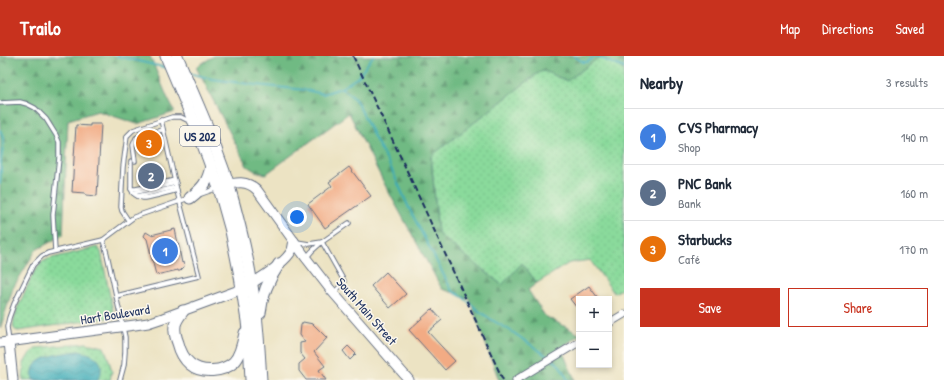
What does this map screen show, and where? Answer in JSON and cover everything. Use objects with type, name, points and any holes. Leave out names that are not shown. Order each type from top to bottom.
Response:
[{"type":"highway","name":"US 202","points":[[172,57],[184,85],[206,123],[224,186],[244,243],[252,283],[258,329],[261,380]]},
{"type":"highway","name":"US 202","points":[[184,85],[195,124],[211,165],[224,186],[247,321],[251,380]]},
{"type":"highway","points":[[184,199],[201,188],[206,182],[211,165]]},
{"type":"highway","points":[[258,329],[261,302],[269,279],[283,261]]},
{"type":"highway","points":[[183,311],[175,325],[180,350],[191,365],[204,370],[225,368],[234,362],[239,354],[243,342],[247,321]]},
{"type":"street","name":"South Main Street","points":[[224,186],[237,182],[244,182],[254,186],[334,294],[409,380]]},
{"type":"street","points":[[283,261],[292,249],[294,241]]},
{"type":"street","points":[[252,283],[283,261],[296,256],[306,258]]},
{"type":"street","name":"Hart Boulevard","points":[[4,342],[148,323],[242,289],[252,283]]},
{"type":"street","points":[[612,321],[624,314]]},
{"type":"street","points":[[4,342],[13,380]]},
{"type":"street","points":[[516,380],[576,344]]},
{"type":"lane","points":[[0,103],[20,102],[35,108],[46,118],[59,142],[59,158],[53,215],[55,251]]},
{"type":"lane","points":[[128,220],[122,212],[121,207],[123,167],[127,136],[133,130],[172,117],[181,117],[195,124]]},
{"type":"lane","points":[[116,296],[199,276],[184,199],[176,185],[161,120]]},
{"type":"lane","points":[[163,130],[144,134],[136,138],[133,145],[133,161],[130,184],[132,191],[137,196],[176,185]]},
{"type":"lane","points":[[132,191],[136,189],[176,185]]},
{"type":"lane","points":[[4,342],[9,318],[14,304],[33,265],[42,256],[55,251],[103,240],[134,217],[224,186]]},
{"type":"lane","points":[[306,258],[322,242],[349,223]]},
{"type":"lane","points":[[103,240],[125,337],[124,365],[120,380]]},
{"type":"lane","points":[[294,241],[309,244],[322,242]]},
{"type":"lane","points":[[322,242],[344,281],[334,294]]},
{"type":"green space","points":[[0,56],[150,56],[175,112],[137,124],[98,111],[68,120],[63,235],[36,250],[13,288],[0,329]]},
{"type":"green space","points":[[214,56],[601,56],[567,81],[542,70],[431,156],[438,234],[502,285],[522,263],[537,283],[528,290],[545,316],[576,332],[576,337],[561,348],[575,380],[499,380],[469,298],[442,289],[386,187],[349,113],[266,174],[255,171],[247,166],[196,67]]},
{"type":"green space","points":[[601,56],[624,62],[624,288],[614,293],[590,260],[569,263],[537,283],[502,285],[438,234],[431,155],[542,70]]},
{"type":"green space","points":[[601,56],[624,56],[624,70]]},
{"type":"green space","points":[[98,247],[101,252],[113,317],[18,331],[15,330],[13,327],[17,309],[34,272],[42,262],[48,259]]},
{"type":"green space","points":[[86,343],[104,347],[112,371],[110,380],[23,380],[24,363],[30,353],[37,348]]},
{"type":"water","points":[[78,351],[94,356],[100,362],[101,372],[97,380],[33,380],[34,367],[37,363],[54,355]]},
{"type":"building","points":[[90,124],[101,124],[97,196],[72,192],[76,125],[90,126]]},
{"type":"building","points":[[146,137],[147,140],[159,137],[161,144],[140,149],[138,143],[142,142],[142,138]]},
{"type":"building","points":[[154,167],[154,169],[160,168],[164,189],[155,192],[153,183],[142,186],[138,171]]},
{"type":"building","points":[[349,167],[371,196],[325,228],[308,204],[332,186],[329,182]]},
{"type":"building","points":[[175,229],[184,267],[180,271],[178,270],[156,275],[147,239],[144,236],[146,232],[151,235]]},
{"type":"building","points":[[386,272],[406,294],[390,308],[371,286]]},
{"type":"building","points":[[589,286],[596,296],[576,296],[576,307],[570,299]]},
{"type":"building","points":[[432,309],[442,320],[428,332],[455,361],[445,370],[409,330]]},
{"type":"building","points":[[303,322],[313,324],[327,338],[314,352],[325,366],[319,370],[326,380],[306,380],[299,371],[299,364],[305,359],[300,353],[300,343],[305,342],[300,335],[301,325]]},
{"type":"building","points":[[348,346],[356,354],[350,360],[343,351]]},
{"type":"waterway","points":[[117,56],[167,68]]},
{"type":"waterway","points":[[189,73],[212,79],[306,90],[323,94],[341,88],[358,77],[373,56]]},
{"type":"waterway","points":[[574,56],[583,62],[587,62],[595,56],[624,68]]},
{"type":"waterway","points":[[341,88],[350,94],[357,102],[452,291],[463,297],[492,320],[511,331],[557,363],[568,380]]},
{"type":"waterway","points":[[0,130],[3,137],[0,184]]},
{"type":"railway","points":[[353,56],[503,380]]},
{"type":"place","name":"Starbucks","points":[[149,143]]},
{"type":"place","name":"PNC Bank","points":[[151,176]]},
{"type":"place","name":"CVS Pharmacy","points":[[165,251]]}]
